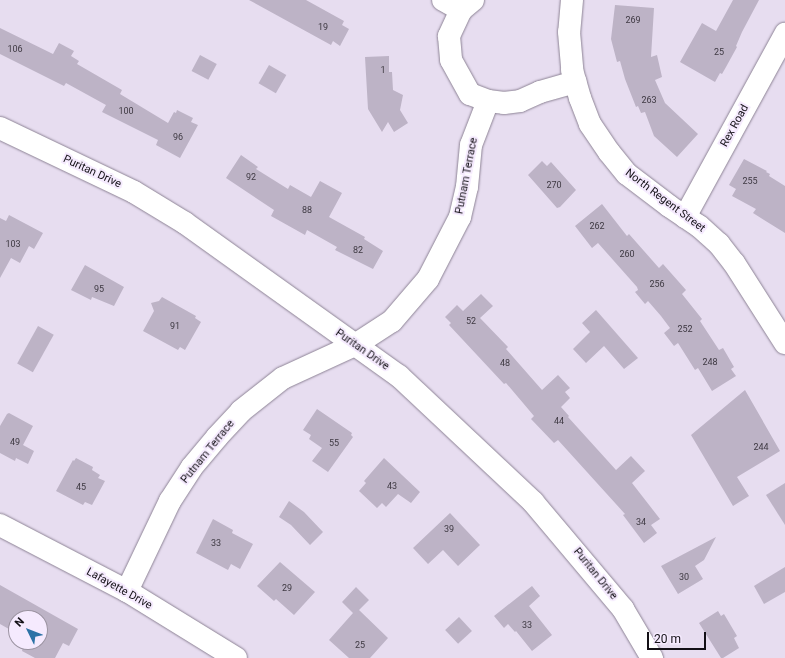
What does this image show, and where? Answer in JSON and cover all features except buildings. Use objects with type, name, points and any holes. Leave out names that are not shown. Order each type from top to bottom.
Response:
[{"type":"street","name":"North Regent Street","points":[[572,0],[569,32],[572,70],[590,124],[609,152],[627,174],[699,226],[719,244],[734,263],[785,343]]},
{"type":"street","points":[[459,3],[449,36],[451,60],[470,94],[488,101],[504,103],[520,101],[540,92],[576,82]]},
{"type":"street","name":"Rex Road","points":[[685,217],[785,34]]},
{"type":"street","name":"Putnam Terrace","points":[[127,591],[170,501],[192,467],[241,411],[283,378],[355,345],[392,321],[428,279],[445,250],[460,217],[467,187],[471,146],[488,101]]},
{"type":"street","name":"Puritan Drive","points":[[0,128],[134,192],[185,224],[399,376],[498,466],[534,502],[624,609],[652,658]]},
{"type":"street","name":"Lafayette Drive","points":[[0,525],[127,591],[236,658]]}]
